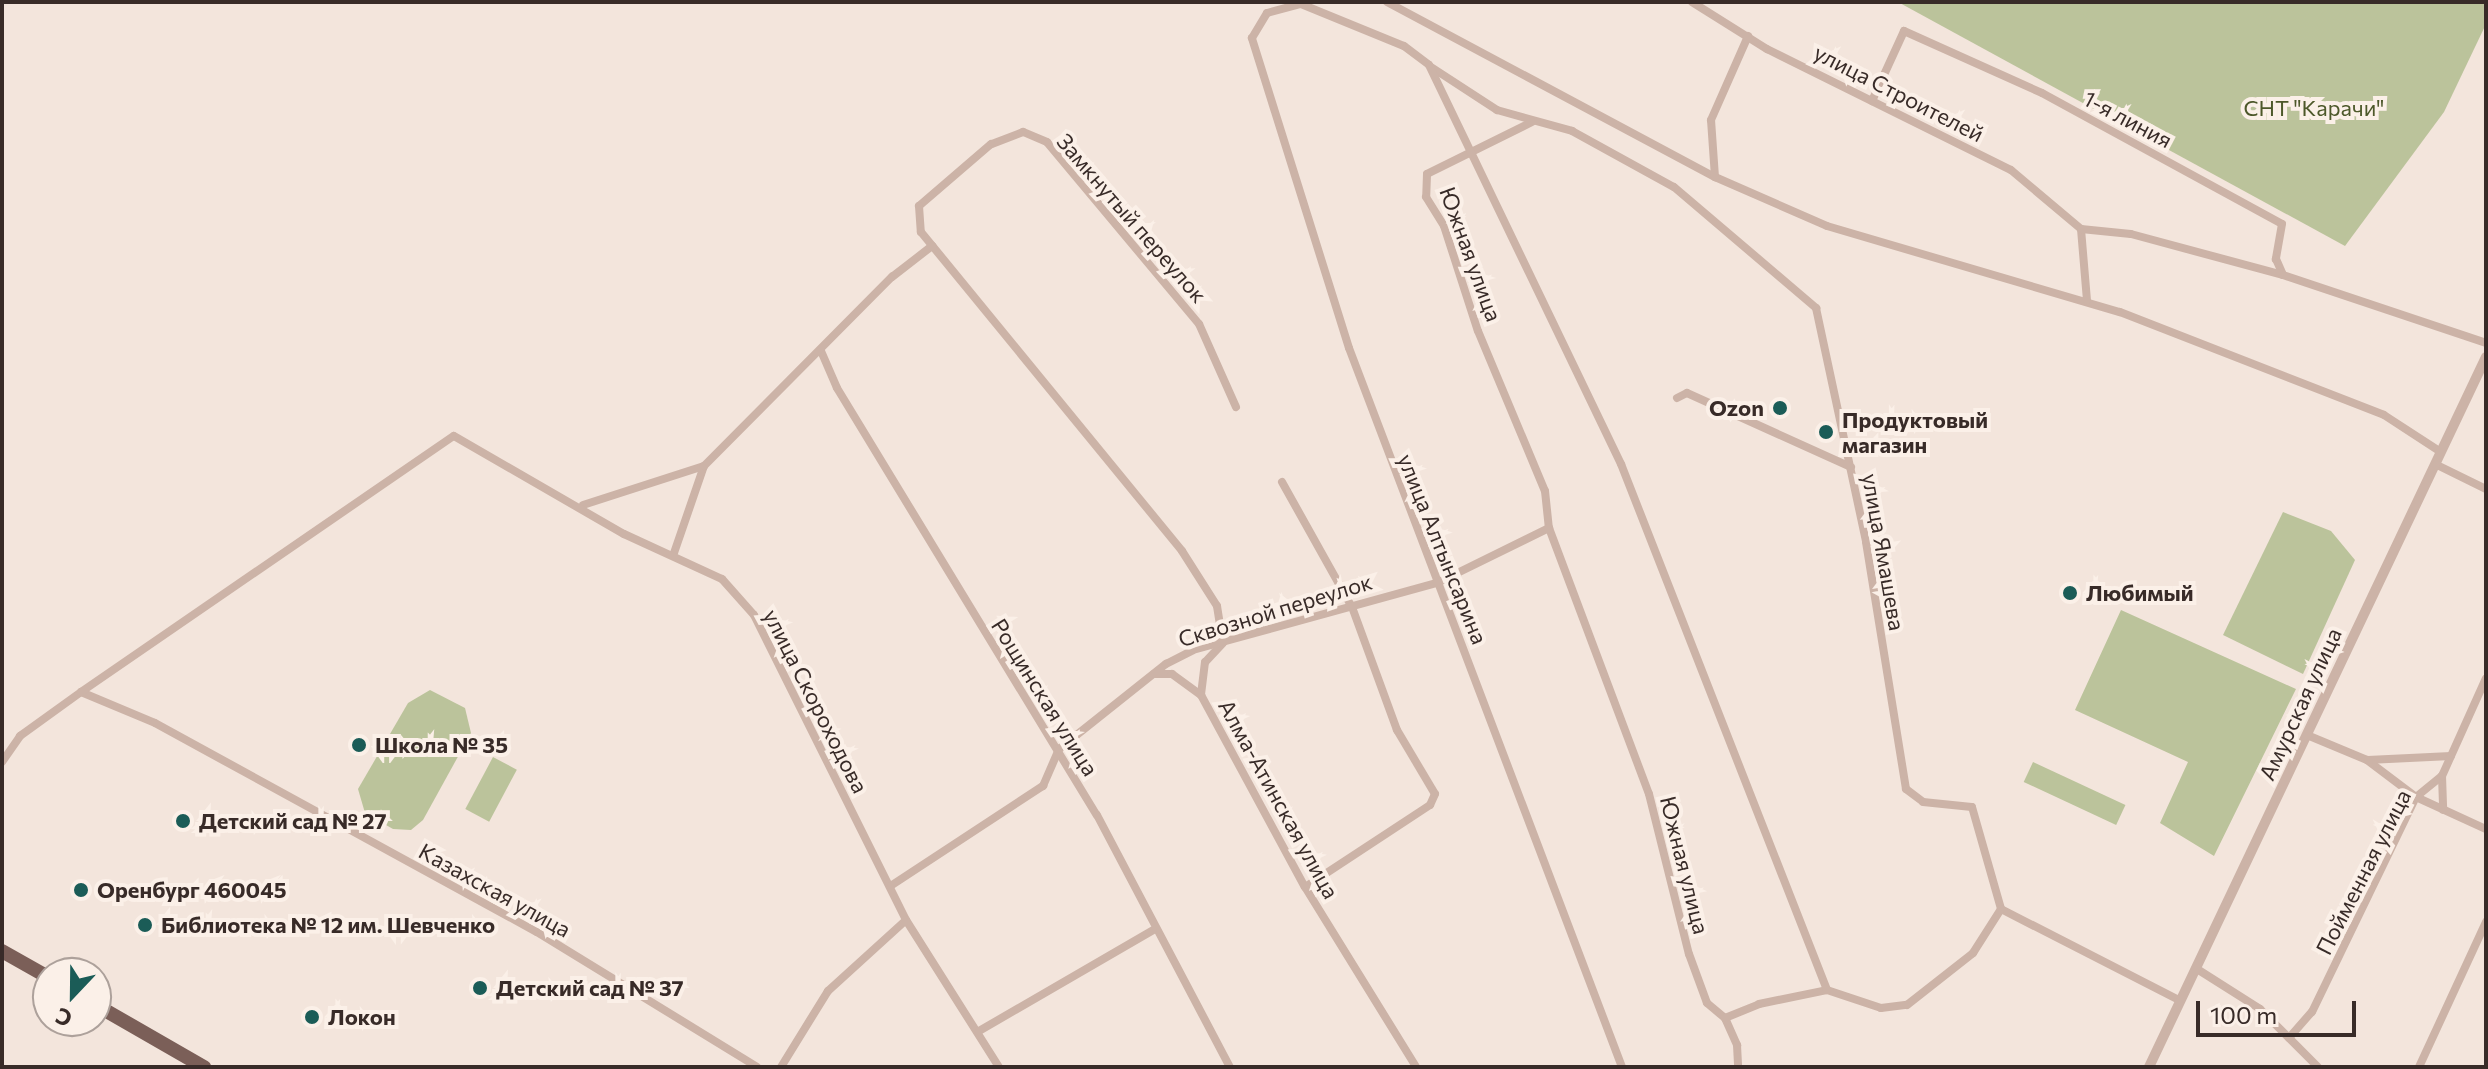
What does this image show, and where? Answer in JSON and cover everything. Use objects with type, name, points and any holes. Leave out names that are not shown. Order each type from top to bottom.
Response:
[{"type":"main road","points":[[2,951],[32,968]]},
{"type":"main road","points":[[112,1014],[204,1067]]},
{"type":"street","points":[[1387,2],[1715,177],[1827,226],[2087,300],[2384,415],[2441,452]]},
{"type":"street","name":"улица Строителей","points":[[1692,2],[1748,36],[2011,170],[2081,229]]},
{"type":"street","name":"улица Ямашева","points":[[1252,38],[1267,13],[1301,4],[1404,46],[1497,110],[1572,131],[1674,187],[1743,249],[1780,271],[1816,308],[1851,467],[1906,789],[1923,802],[1972,807],[2001,909]]},
{"type":"street","name":"1-я линия","points":[[1872,101],[1904,31],[2042,93],[2282,224],[2276,259],[2283,275]]},
{"type":"street","points":[[1715,177],[1711,120],[1748,36]]},
{"type":"street","name":"улица Алтынсарина","points":[[1252,38],[1349,348],[1622,1067]]},
{"type":"street","points":[[1429,65],[1470,150],[1532,121]]},
{"type":"street","name":"Замкнутый переулок","points":[[932,246],[921,232],[919,206],[948,175],[991,144],[1023,132],[1047,142],[1199,324],[1236,407]]},
{"type":"street","name":"Южная улица","points":[[1738,1067],[1737,1045],[1725,1018],[1707,1003],[1689,954],[1649,794],[1549,528],[1545,491],[1478,331],[1444,226],[1426,197],[1427,174],[1470,150],[1621,464],[1827,990]]},
{"type":"street","points":[[2087,300],[2081,229],[2131,234],[2283,275],[2486,343]]},
{"type":"street","points":[[674,553],[704,466],[932,246],[1182,551],[1217,606],[1223,643]]},
{"type":"street","name":"Рощинская улица","points":[[821,351],[837,388],[1059,749],[1153,930],[1230,1067]]},
{"type":"street","name":"Амурская улица","points":[[2149,1067],[2486,357]]},
{"type":"street","points":[[1677,398],[1687,393],[1851,467]]},
{"type":"street","name":"улица Скороходова","points":[[81,692],[454,436],[583,505],[624,534],[674,553],[722,579],[754,615],[892,885],[906,920],[999,1067]]},
{"type":"street","points":[[2435,464],[2486,489]]},
{"type":"street","points":[[583,505],[704,466]]},
{"type":"street","points":[[1282,482],[1352,607],[1397,730],[1435,794],[1430,805],[1305,887]]},
{"type":"street","name":"Сквозной переулок","points":[[892,885],[1043,786],[1059,749],[1146,677],[1193,650],[1437,583],[1549,528]]},
{"type":"street","name":"Алма-Атинская улица","points":[[1223,643],[1205,662],[1201,695],[1305,887],[1416,1067]]},
{"type":"street","points":[[1146,677],[1172,674],[1201,695]]},
{"type":"street","name":"Пойменная улица","points":[[2289,1038],[2312,1012],[2416,797],[2442,776],[2486,678]]},
{"type":"street","points":[[2,762],[20,736],[81,692]]},
{"type":"street","name":"Казахская улица","points":[[81,692],[155,723],[548,939],[757,1067]]},
{"type":"street","points":[[2307,735],[2367,760],[2416,797],[2486,829]]},
{"type":"street","points":[[2367,760],[2451,756]]},
{"type":"street","points":[[2442,776],[2443,810]]},
{"type":"street","points":[[1725,1018],[1759,1004],[1827,990],[1881,1008],[1907,1005],[1973,953],[2001,909],[2181,1001]]},
{"type":"street","points":[[781,1067],[828,991],[906,920]]},
{"type":"street","points":[[2419,1067],[2486,922]]},
{"type":"street","points":[[979,1031],[1153,930]]},
{"type":"street","points":[[2197,969],[2242,994],[2318,1067]]},
{"type":"green space","name":"СНТ \"Карачи\"","points":[[1898,2],[2486,2],[2486,24],[2444,112],[2345,246]]},
{"type":"green space","points":[[2283,512],[2331,531],[2355,560],[2303,674],[2223,635]]},
{"type":"green space","points":[[2121,610],[2296,689],[2214,856],[2160,823],[2188,762],[2075,710]]},
{"type":"green space","points":[[430,690],[465,708],[471,733],[423,820],[411,830],[393,829],[365,813],[358,789],[408,703]]},
{"type":"green space","points":[[493,757],[517,770],[489,822],[465,809]]},
{"type":"green space","points":[[2033,762],[2125,805],[2116,825],[2024,782]]},
{"type":"place","name":"Ozon","points":[[1780,408]]},
{"type":"place","name":"Продуктовый магазин","points":[[1826,432]]},
{"type":"place","name":"Любимый","points":[[2070,593]]},
{"type":"place","name":"Школа № 35","points":[[359,745]]},
{"type":"place","name":"Детский сад № 27","points":[[183,821]]},
{"type":"place","name":"Оренбург 460045","points":[[81,890]]},
{"type":"place","name":"Библиотека № 12 им. Шевченко","points":[[145,925]]},
{"type":"place","name":"Детский сад № 37","points":[[480,988]]},
{"type":"place","name":"Локон","points":[[312,1017]]}]
